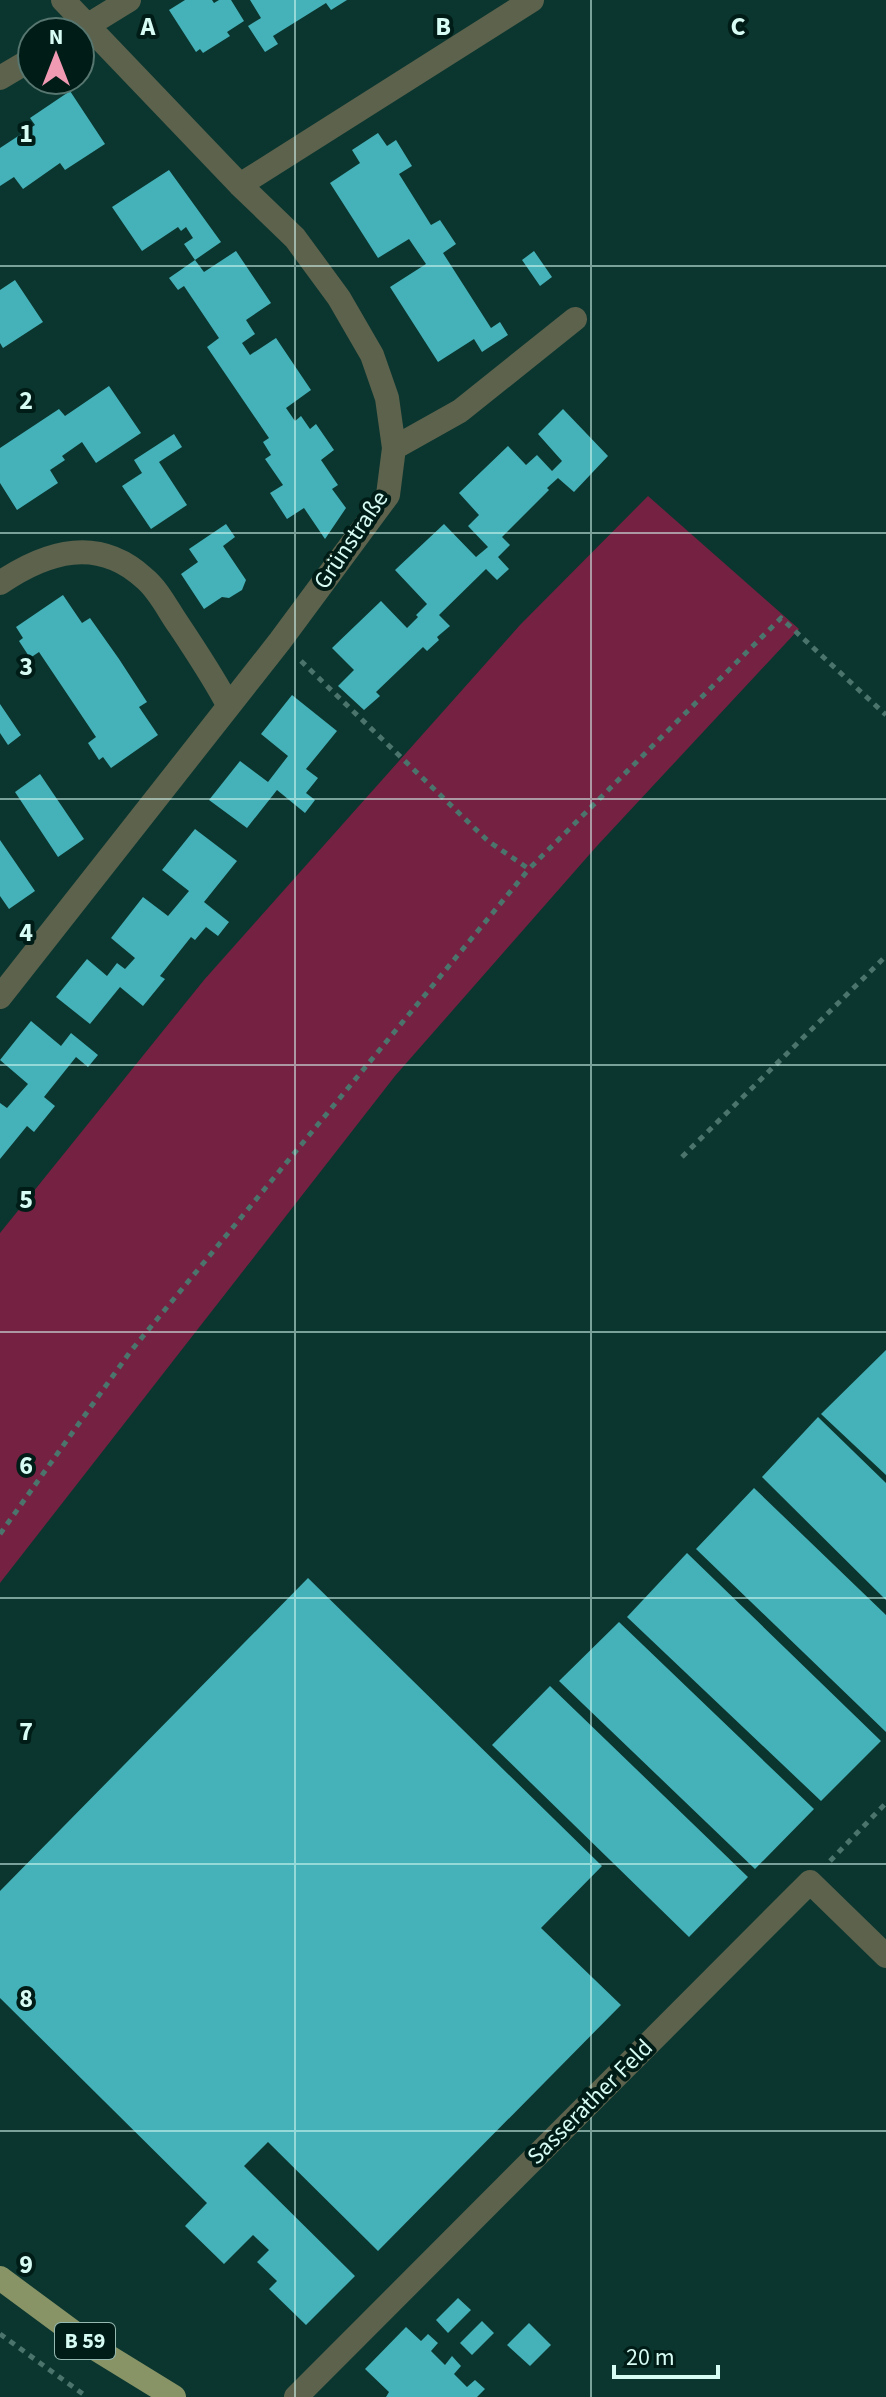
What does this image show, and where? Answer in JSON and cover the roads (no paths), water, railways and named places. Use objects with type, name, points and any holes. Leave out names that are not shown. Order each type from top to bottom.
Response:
[{"type":"main road","name":"B 59","points":[[0,2278],[96,2349],[174,2397]]},
{"type":"street","points":[[96,20],[129,0]]},
{"type":"street","points":[[240,185],[532,0]]},
{"type":"street","name":"Grünstraße","points":[[0,997],[280,641],[388,495],[394,448],[387,398],[372,355],[339,298],[295,238],[96,41]]},
{"type":"street","points":[[394,448],[460,411],[575,319]]},
{"type":"street","points":[[0,583],[16,572],[61,553],[106,553],[145,578],[216,680],[228,705]]},
{"type":"street","name":"Sasserather Feld","points":[[296,2397],[810,1882],[886,1956]]}]
